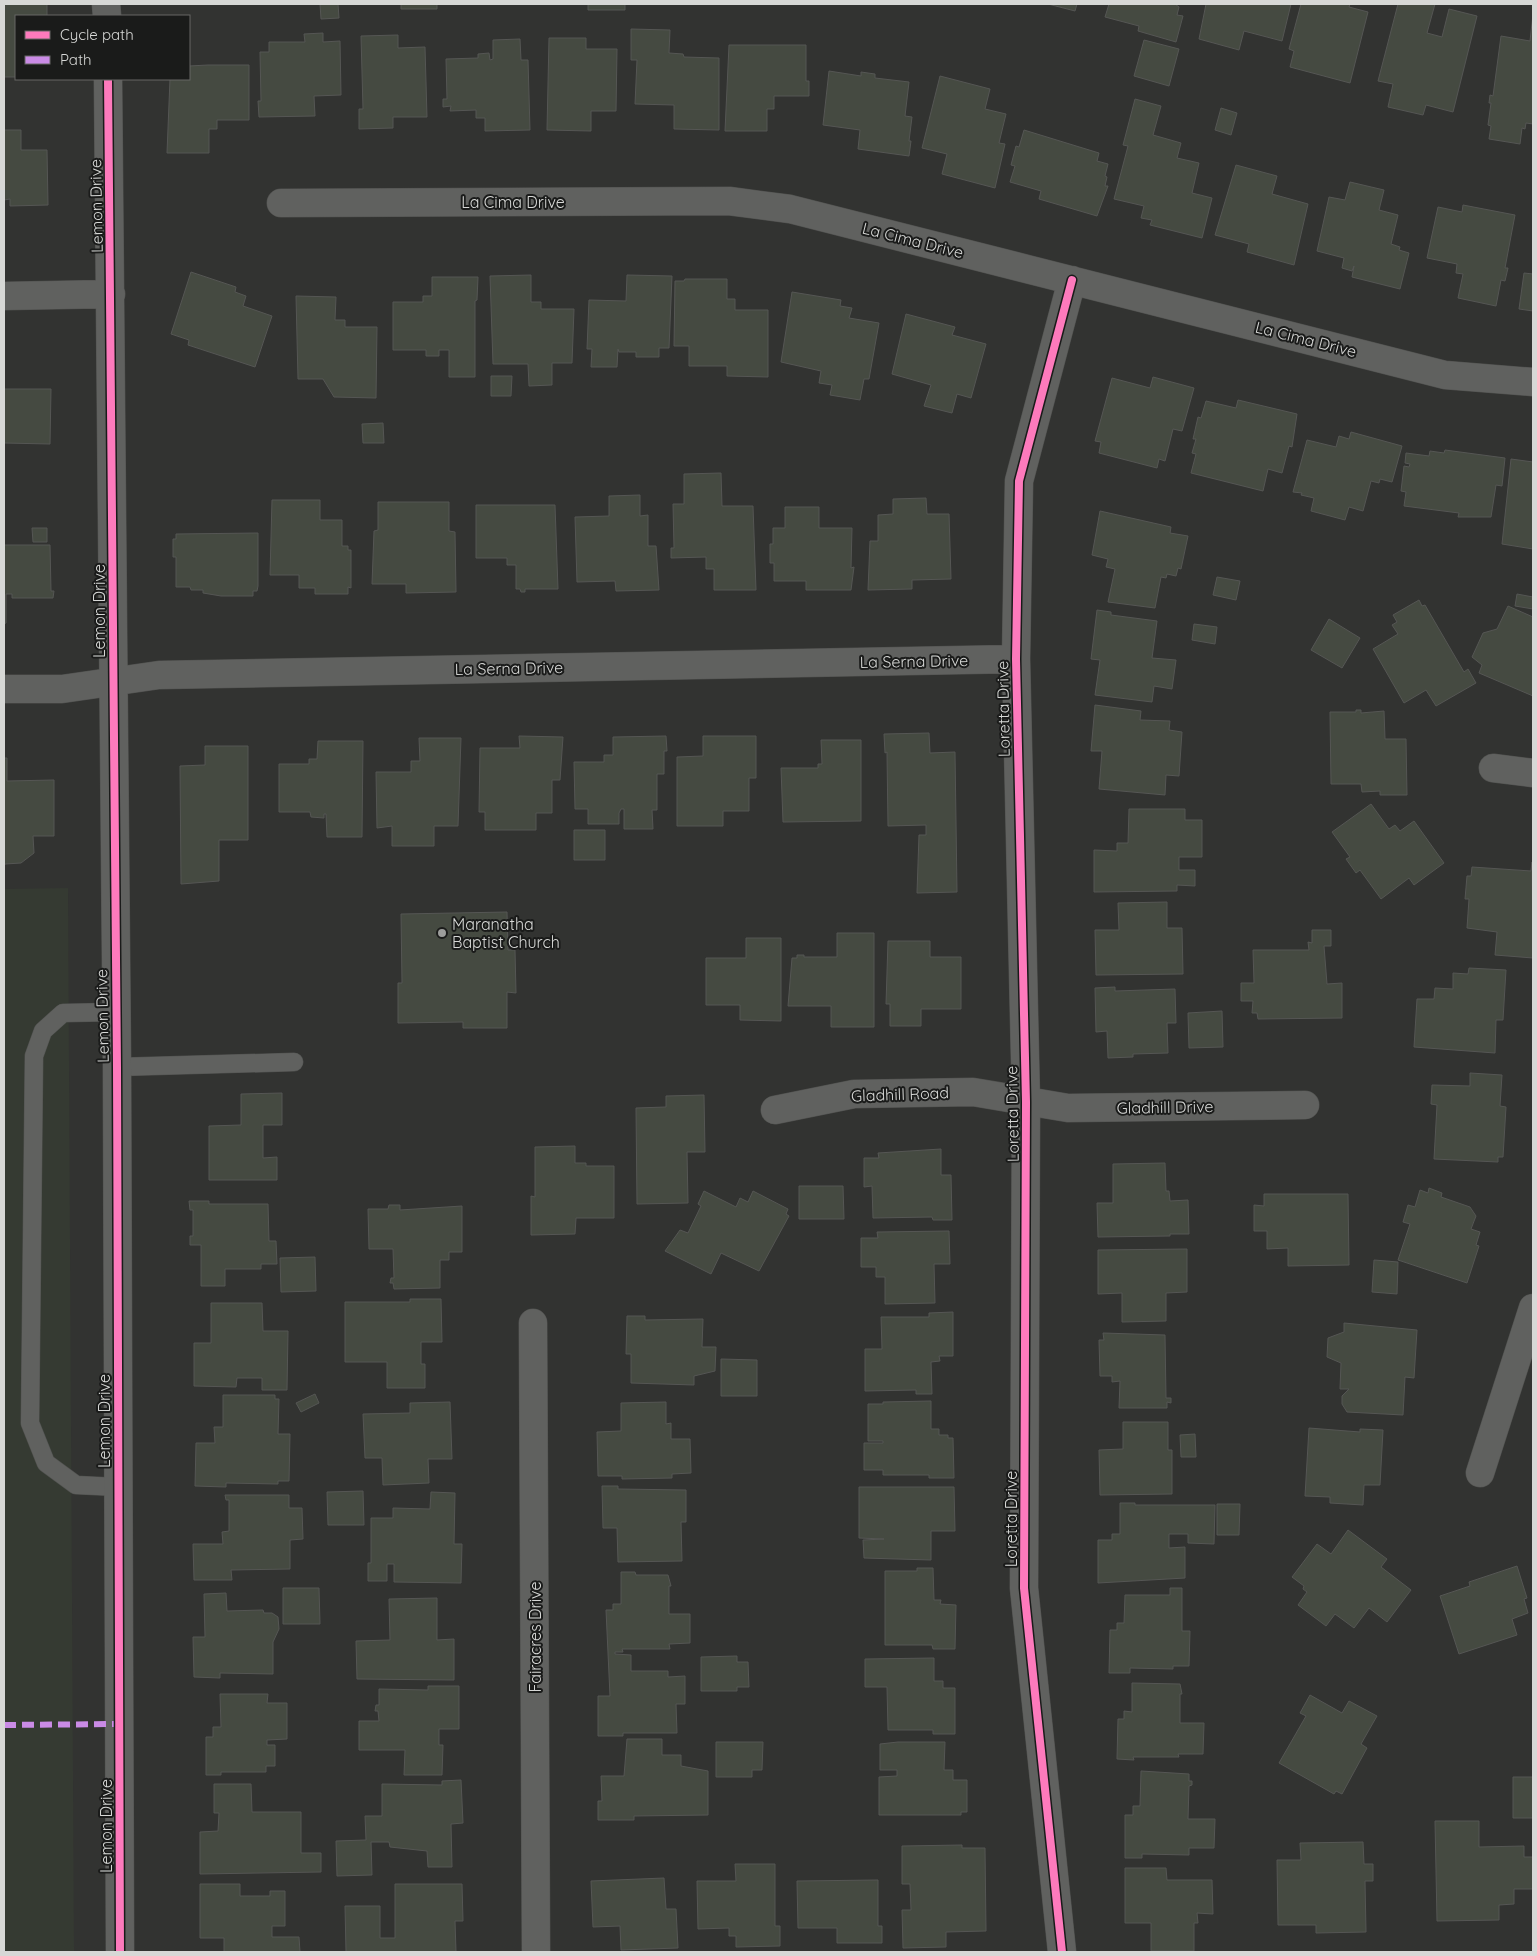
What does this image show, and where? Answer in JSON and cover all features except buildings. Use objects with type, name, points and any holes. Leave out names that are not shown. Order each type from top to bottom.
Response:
[{"type":"street","name":"Lemon Drive","points":[[108,80],[111,294],[114,1012],[117,1067],[120,1952]]},
{"type":"street","name":"La Cima Drive","points":[[281,203],[729,200],[790,209],[1445,374],[1533,382]]},
{"type":"street","name":"Loretta Drive","points":[[1062,1952],[1024,1588],[1026,1102],[1016,659],[1019,480],[1072,280]]},
{"type":"street","points":[[4,296],[111,294]]},
{"type":"street","name":"La Serna Drive","points":[[4,689],[62,689],[169,675],[1016,659]]},
{"type":"street","points":[[1493,768],[1533,773]]},
{"type":"street","name":"Gladhill Road","points":[[775,1110],[854,1094],[973,1092],[1026,1102]]},
{"type":"street","name":"Gladhill Drive","points":[[1026,1102],[1068,1108],[1305,1105]]},
{"type":"street","points":[[1480,1473],[1533,1308]]},
{"type":"street","name":"Fairacres Drive","points":[[533,1323],[536,1952]]},
{"type":"lane","points":[[114,1012],[63,1013],[43,1030],[34,1056],[30,1423],[46,1463],[68,1480],[76,1485],[118,1487]]},
{"type":"lane","points":[[117,1067],[294,1062]]},
{"type":"shaded area","points":[[68,888],[74,1952],[4,1952],[4,889]]},
{"type":"marked path","points":[[4,1725],[120,1724]]},
{"type":"cycle path","points":[[108,80],[117,1067],[120,1952]]},
{"type":"cycle path","points":[[1062,1952],[1024,1588],[1026,1102],[1016,659],[1019,481],[1072,280]]},
{"type":"place","name":"Maranatha Baptist Church","points":[[442,933]]}]
